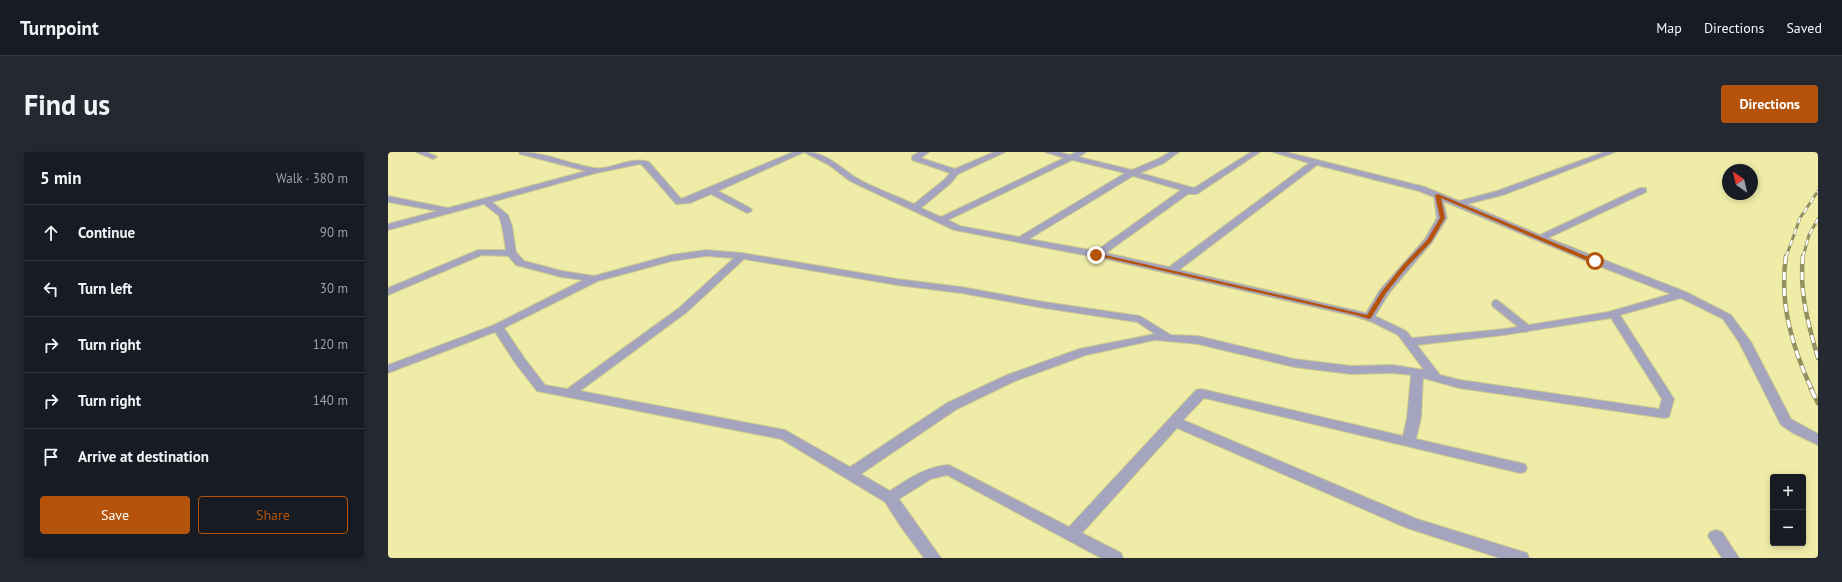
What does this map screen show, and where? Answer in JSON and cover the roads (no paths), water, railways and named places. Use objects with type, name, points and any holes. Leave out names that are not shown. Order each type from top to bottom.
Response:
[{"type":"street","points":[[420,152],[433,157]]},
{"type":"street","points":[[523,152],[596,171]]},
{"type":"street","points":[[388,227],[596,171],[640,162],[646,164],[679,202],[687,201],[800,152]]},
{"type":"street","points":[[812,154],[827,152]]},
{"type":"street","points":[[925,152],[917,155],[915,158],[955,172]]},
{"type":"street","points":[[914,209],[948,181],[955,172],[1001,152]]},
{"type":"street","points":[[1049,152],[1132,173],[1194,192]]},
{"type":"street","points":[[940,221],[1082,152]]},
{"type":"street","points":[[1022,240],[1132,173],[1161,161],[1175,152]]},
{"type":"street","points":[[1096,255],[1186,191],[1194,192],[1256,152]]},
{"type":"street","points":[[1278,152],[1422,189],[1595,261],[1682,294],[1727,317],[1745,342],[1786,422],[1818,440]]},
{"type":"street","points":[[1458,204],[1500,193],[1611,152]]},
{"type":"street","points":[[812,154],[832,163],[853,180],[957,228],[1171,271],[1369,317],[1402,334],[1436,378]]},
{"type":"street","points":[[1171,271],[1315,162]]},
{"type":"street","points":[[711,190],[747,210]]},
{"type":"street","points":[[1541,238],[1643,190]]},
{"type":"street","points":[[1369,317],[1384,292],[1429,240],[1442,218],[1438,195]]},
{"type":"street","points":[[388,199],[449,210]]},
{"type":"street","points":[[486,200],[494,209],[503,215],[507,226],[511,253],[520,263],[561,274],[594,279]]},
{"type":"street","points":[[388,292],[480,252],[511,253]]},
{"type":"street","points":[[388,369],[498,327],[594,279],[671,258],[706,253],[742,256],[898,282],[961,290],[1044,305],[1140,319],[1166,336]]},
{"type":"street","points":[[569,393],[683,310],[742,256]]},
{"type":"street","points":[[1408,342],[1526,328],[1614,314],[1682,294]]},
{"type":"street","points":[[852,474],[952,406],[1011,378],[1083,352],[1166,336],[1198,340],[1294,363],[1351,370],[1393,369],[1417,372],[1459,384],[1664,414],[1668,399],[1614,314]]},
{"type":"street","points":[[498,327],[540,388],[657,409],[785,435],[890,498],[906,523],[933,558]]},
{"type":"street","points":[[1408,442],[1414,418],[1417,372]]},
{"type":"street","points":[[1072,534],[1201,394],[1520,468]]},
{"type":"street","points":[[1175,422],[1412,524],[1521,558]]},
{"type":"street","points":[[890,498],[933,473],[942,469],[949,470],[1115,558]]},
{"type":"street","points":[[1716,536],[1731,558]]},
{"type":"lane","points":[[1496,304],[1526,328]]},
{"type":"railway","points":[[1786,257],[1800,218],[1818,191]]},
{"type":"railway","points":[[1803,257],[1809,235],[1818,219]]},
{"type":"railway","points":[[1786,256],[1784,291],[1789,324],[1793,341],[1812,390]]},
{"type":"railway","points":[[1803,256],[1803,295],[1818,358]]},
{"type":"railway","points":[[1811,389],[1818,403]]}]
